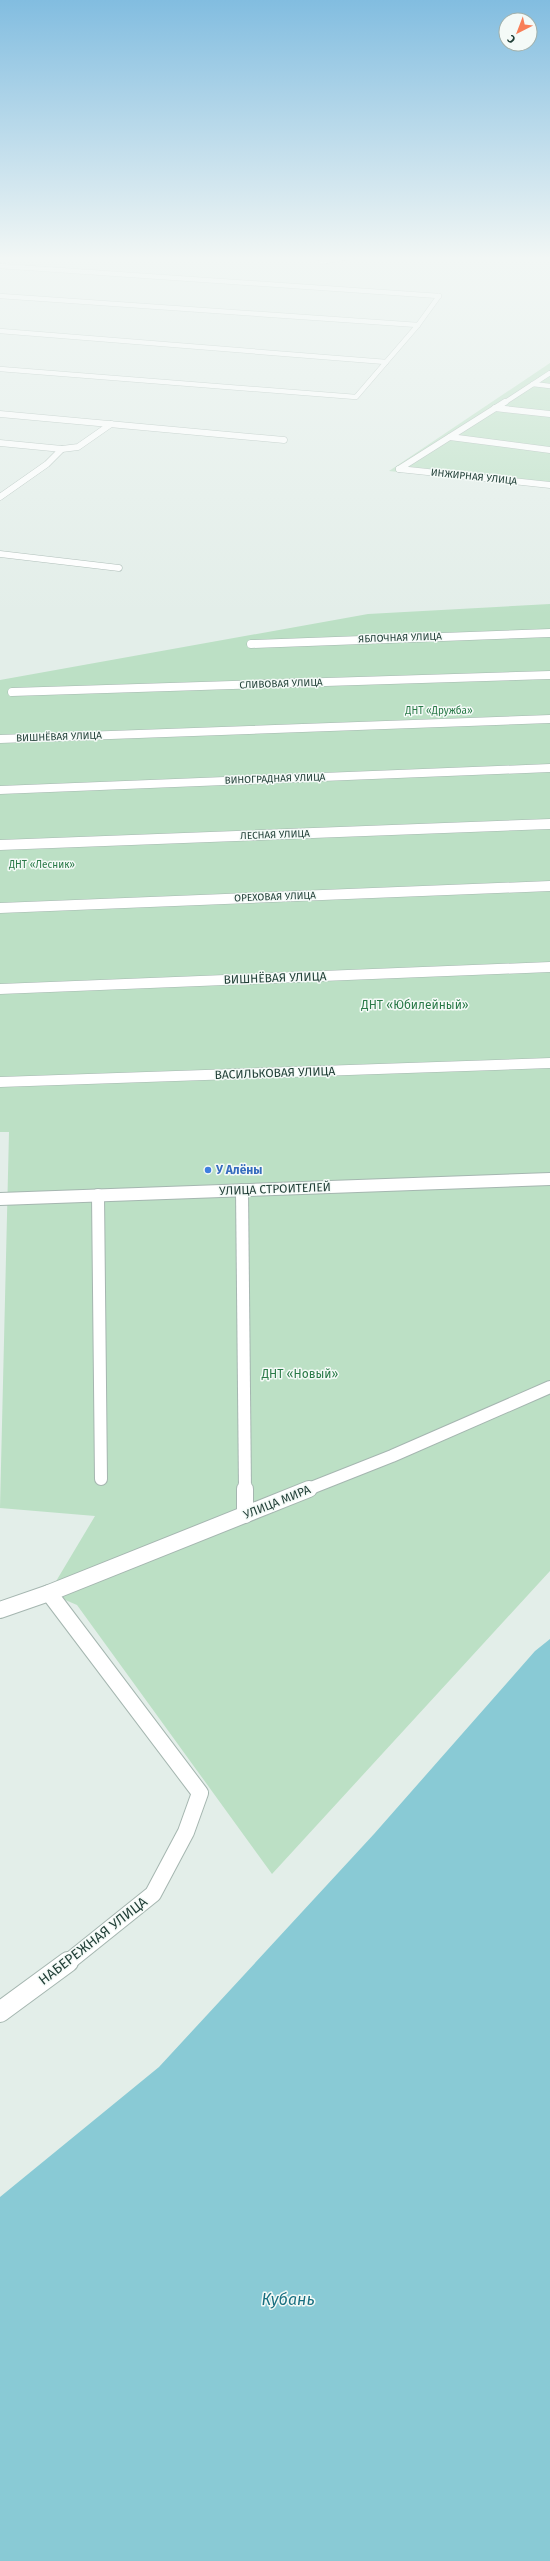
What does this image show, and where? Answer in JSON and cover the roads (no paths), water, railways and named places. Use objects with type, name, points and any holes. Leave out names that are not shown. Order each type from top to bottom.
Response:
[{"type":"street","points":[[83,376],[356,397],[374,376]]},
{"type":"street","points":[[450,437],[546,376]]},
{"type":"street","points":[[533,384],[550,386]]},
{"type":"street","points":[[495,408],[550,414]]},
{"type":"street","points":[[0,414],[284,440]]},
{"type":"street","points":[[0,443],[62,449],[78,447],[111,424]]},
{"type":"street","points":[[450,437],[550,450]]},
{"type":"street","name":"ИНЖИРНАЯ УЛИЦА","points":[[450,437],[399,469],[550,485]]},
{"type":"street","points":[[0,497],[47,464],[62,449]]},
{"type":"street","points":[[0,554],[119,568]]},
{"type":"street","name":"ЯБЛОЧНАЯ УЛИЦА","points":[[251,644],[550,633]]},
{"type":"street","name":"СЛИВОВАЯ УЛИЦА","points":[[12,692],[550,674]]},
{"type":"street","name":"ВИШНЁВАЯ УЛИЦА","points":[[0,740],[550,719]]},
{"type":"street","name":"ВИНОГРАДНАЯ УЛИЦА","points":[[0,790],[550,768]]},
{"type":"street","name":"ЛЕСНАЯ УЛИЦА","points":[[0,845],[550,824]]},
{"type":"street","name":"ОРЕХОВАЯ УЛИЦА","points":[[0,908],[550,886]]},
{"type":"street","name":"ВИШНЁВАЯ УЛИЦА","points":[[0,989],[550,967]]},
{"type":"street","name":"ВАСИЛЬКОВАЯ УЛИЦА","points":[[0,1082],[550,1063]]},
{"type":"street","name":"УЛИЦА СТРОИТЕЛЕЙ","points":[[0,1199],[550,1179]]},
{"type":"street","points":[[242,1190],[245,1515]]},
{"type":"street","points":[[98,1195],[101,1479]]},
{"type":"street","name":"УЛИЦА МИРА","points":[[0,1610],[48,1593],[392,1456],[550,1387]]},
{"type":"street","name":"НАБЕРЕЖНАЯ УЛИЦА","points":[[0,2012],[61,1968],[153,1894],[186,1832],[200,1793],[48,1593]]},
{"type":"water","name":"Кубань","points":[[550,1639],[550,2561],[0,2561],[0,2197],[159,2067],[374,1834],[535,1651]]},
{"type":"place","name":"У Алёны","points":[[208,1170]]},
{"type":"park label","name":"ДНТ «Дружба»","points":[[439,711]]},
{"type":"park label","name":"ДНТ «Лесник»","points":[[42,865]]},
{"type":"park label","name":"ДНТ «Юбилейный»","points":[[415,1005]]},
{"type":"park label","name":"ДНТ «Новый»","points":[[300,1374]]}]
